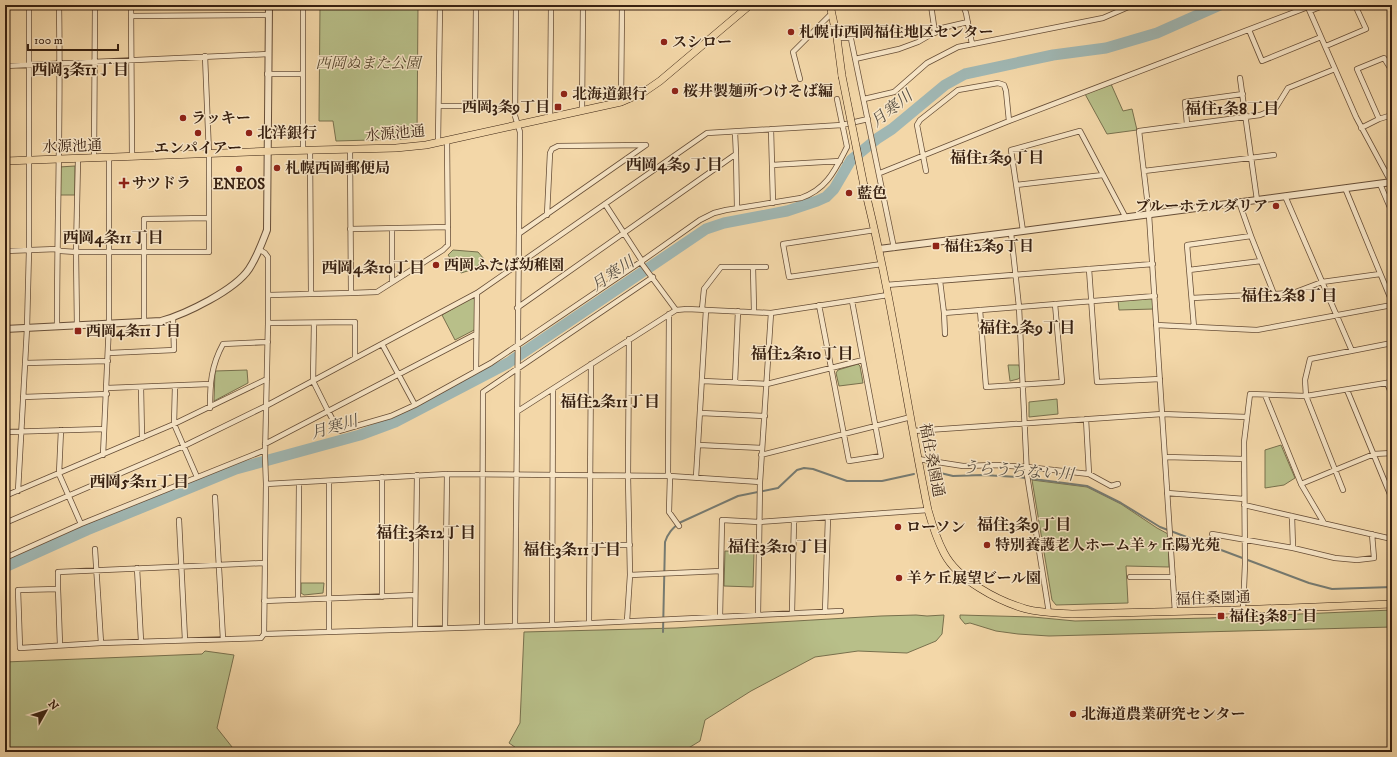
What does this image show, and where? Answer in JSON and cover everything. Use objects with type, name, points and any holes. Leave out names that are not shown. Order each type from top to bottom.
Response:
[{"type":"main road","name":"水源池通","points":[[5,162],[413,147],[448,140],[621,102],[644,92],[660,81],[750,5]]},
{"type":"main road","name":"福住桑園通","points":[[830,5],[837,38],[842,76],[864,186],[882,264],[928,510],[944,555],[966,580],[1010,603],[1027,609],[1049,613],[1175,612],[1392,604]]},
{"type":"street","points":[[18,491],[22,431],[29,250],[29,5]]},
{"type":"street","points":[[57,326],[60,63],[59,5]]},
{"type":"street","points":[[94,158],[95,5]]},
{"type":"street","points":[[131,5],[132,157]]},
{"type":"street","points":[[5,329],[161,321],[173,318],[230,288],[249,269],[260,250],[267,230],[267,74],[269,5]]},
{"type":"street","points":[[303,5],[303,150]]},
{"type":"street","points":[[438,142],[440,106],[440,5]]},
{"type":"street","points":[[440,106],[475,106],[476,5]]},
{"type":"street","points":[[515,626],[518,411],[517,308],[520,233],[520,132],[519,124],[515,116],[516,5]]},
{"type":"street","points":[[550,117],[551,5]]},
{"type":"street","points":[[582,110],[583,5]]},
{"type":"street","points":[[621,102],[622,5]]},
{"type":"street","points":[[931,5],[935,32]]},
{"type":"street","points":[[963,5],[972,44]]},
{"type":"street","points":[[1115,5],[1118,11]]},
{"type":"street","points":[[864,99],[894,92],[927,63],[958,47],[1103,18],[1133,5]]},
{"type":"street","points":[[880,173],[1008,121],[1249,30],[1308,8],[1325,5]]},
{"type":"street","points":[[1326,46],[1366,29],[1355,5]]},
{"type":"street","points":[[879,249],[1023,232],[1392,182],[1361,128],[1308,8]]},
{"type":"street","points":[[800,80],[793,52],[832,14]]},
{"type":"street","points":[[132,16],[269,15]]},
{"type":"street","points":[[855,58],[899,49],[918,42],[942,28],[968,22]]},
{"type":"street","points":[[1249,30],[1262,61],[1321,37]]},
{"type":"street","points":[[837,38],[850,38],[880,173],[894,248]]},
{"type":"street","points":[[5,66],[268,54]]},
{"type":"street","points":[[5,251],[57,249],[61,251],[76,252],[209,252],[209,154],[205,56]]},
{"type":"street","points":[[1380,119],[1357,69],[1384,58],[1392,71]]},
{"type":"street","points":[[1175,612],[1150,214],[1139,131],[1260,115],[1275,109],[1288,88],[1335,69]]},
{"type":"street","points":[[267,74],[302,74]]},
{"type":"street","points":[[1240,78],[1257,200]]},
{"type":"street","points":[[926,171],[917,127],[918,122],[958,90],[1001,83],[1005,88],[1008,121]]},
{"type":"street","points":[[1187,124],[1185,102],[1243,94]]},
{"type":"street","points":[[314,323],[313,380],[339,431],[391,416],[476,371],[518,346],[642,262],[700,220],[714,213],[801,198],[811,195],[821,188],[833,173],[848,147],[837,99]]},
{"type":"street","points":[[1361,128],[1392,115]]},
{"type":"street","points":[[5,523],[184,446],[266,406],[477,293],[707,133],[842,126],[868,119]]},
{"type":"street","points":[[771,129],[773,203]]},
{"type":"street","points":[[1023,232],[1011,150],[1080,131],[1126,218]]},
{"type":"street","points":[[735,132],[737,208]]},
{"type":"street","points":[[269,295],[377,292],[443,250],[448,245],[448,140]]},
{"type":"street","points":[[520,233],[547,215],[603,176],[646,145],[555,147],[550,152],[547,215]]},
{"type":"street","points":[[310,150],[311,294]]},
{"type":"street","points":[[350,150],[351,293]]},
{"type":"street","points":[[517,308],[736,154]]},
{"type":"street","points":[[1144,171],[1274,155]]},
{"type":"street","points":[[103,455],[110,324],[109,158]]},
{"type":"street","points":[[77,326],[76,252],[78,159]]},
{"type":"street","points":[[772,165],[840,161]]},
{"type":"street","points":[[1016,185],[1103,175]]},
{"type":"street","points":[[1380,184],[1392,212]]},
{"type":"street","points":[[1345,188],[1392,302]]},
{"type":"street","points":[[1285,196],[1352,350]]},
{"type":"street","points":[[1239,202],[1274,294]]},
{"type":"street","points":[[605,204],[642,262],[676,310]]},
{"type":"street","points":[[144,323],[144,219],[209,218]]},
{"type":"street","points":[[350,229],[448,227]]},
{"type":"street","points":[[392,229],[392,282]]},
{"type":"street","points":[[875,230],[783,244],[789,277],[882,264]]},
{"type":"street","points":[[1011,233],[1019,307],[1027,475],[1049,613]]},
{"type":"street","points":[[1194,327],[1188,245],[1252,236]]},
{"type":"street","points":[[260,250],[266,253],[268,257],[269,295],[265,444],[266,484],[264,634]]},
{"type":"street","points":[[1189,270],[1261,261]]},
{"type":"street","points":[[886,285],[1153,264]]},
{"type":"street","points":[[696,477],[703,381],[704,288],[721,267],[766,267]]},
{"type":"street","points":[[753,267],[754,311]]},
{"type":"street","points":[[1089,269],[1097,382],[1160,379]]},
{"type":"street","points":[[1192,298],[1293,293],[1322,282],[1380,274]]},
{"type":"street","points":[[482,627],[483,392],[518,366],[652,276]]},
{"type":"street","points":[[940,281],[946,334]]},
{"type":"street","points":[[476,371],[477,293]]},
{"type":"street","points":[[518,411],[676,310],[704,309],[771,313],[888,295]]},
{"type":"street","points":[[944,313],[1155,296]]},
{"type":"street","points":[[819,305],[849,461],[881,456],[852,301]]},
{"type":"street","points":[[980,310],[986,387],[1062,382],[1056,304]]},
{"type":"street","points":[[1156,325],[1256,330],[1392,305]]},
{"type":"street","points":[[735,382],[738,311]]},
{"type":"street","points":[[758,615],[759,497],[771,313]]},
{"type":"street","points":[[669,314],[669,512],[679,526]]},
{"type":"street","points":[[108,353],[174,350],[173,318]]},
{"type":"street","points":[[268,323],[355,322],[355,358]]},
{"type":"street","points":[[265,444],[476,334]]},
{"type":"street","points":[[627,621],[630,575],[628,476],[629,339]]},
{"type":"street","points":[[210,408],[210,384],[213,366],[223,344],[268,342]]},
{"type":"street","points":[[1343,490],[1306,396],[1305,380],[1310,359],[1392,343]]},
{"type":"street","points":[[382,344],[414,405]]},
{"type":"street","points":[[703,381],[767,384],[863,360]]},
{"type":"street","points":[[25,363],[108,361]]},
{"type":"street","points":[[589,623],[591,545],[591,364]]},
{"type":"street","points":[[5,496],[174,424],[267,380]]},
{"type":"street","points":[[1243,610],[1244,459],[1250,394],[1306,396],[1390,382],[1392,395]]},
{"type":"street","points":[[107,388],[210,384]]},
{"type":"street","points":[[175,386],[174,424],[197,477]]},
{"type":"street","points":[[141,387],[142,438]]},
{"type":"street","points":[[552,625],[553,389]]},
{"type":"street","points":[[1347,390],[1391,492],[1392,499]]},
{"type":"street","points":[[23,397],[107,394]]},
{"type":"street","points":[[1265,395],[1301,484],[1324,523]]},
{"type":"street","points":[[701,413],[765,416]]},
{"type":"street","points":[[913,431],[1162,414],[1247,417]]},
{"type":"street","points":[[761,455],[911,417]]},
{"type":"street","points":[[1086,419],[1089,474]]},
{"type":"street","points":[[5,432],[104,429]]},
{"type":"street","points":[[61,430],[59,474],[81,524]]},
{"type":"street","points":[[699,446],[762,448]]},
{"type":"street","points":[[5,558],[81,524],[265,450]]},
{"type":"street","points":[[1301,484],[1374,454],[1392,453]]},
{"type":"street","points":[[1165,457],[1244,459]]},
{"type":"street","points":[[918,459],[964,466],[996,465],[1089,474],[1111,486],[1118,484]]},
{"type":"street","points":[[445,628],[447,474]]},
{"type":"street","points":[[266,484],[447,474],[670,476],[760,482]]},
{"type":"street","points":[[415,629],[417,475]]},
{"type":"street","points":[[382,477],[382,597]]},
{"type":"street","points":[[329,481],[329,632]]},
{"type":"street","points":[[298,599],[299,483]]},
{"type":"street","points":[[1167,493],[1244,498]]},
{"type":"street","points":[[215,497],[223,639]]},
{"type":"street","points":[[1244,505],[1392,539]]},
{"type":"street","points":[[720,617],[722,520],[759,522],[928,510]]},
{"type":"street","points":[[1292,516],[1293,548]]},
{"type":"street","points":[[825,612],[828,517]]},
{"type":"street","points":[[179,520],[180,566],[185,640]]},
{"type":"street","points":[[792,614],[794,520]]},
{"type":"street","points":[[1212,534],[1293,548],[1335,558],[1357,560],[1374,558],[1372,534]]},
{"type":"street","points":[[591,545],[630,545]]},
{"type":"street","points":[[96,549],[101,643]]},
{"type":"street","points":[[60,645],[58,572],[180,566],[264,564]]},
{"type":"street","points":[[137,568],[141,642]]},
{"type":"street","points":[[630,575],[721,571]]},
{"type":"street","points":[[1130,577],[1173,577]]},
{"type":"street","points":[[58,589],[18,590],[20,648],[101,643],[261,638],[264,634],[552,625],[841,611]]},
{"type":"street","points":[[264,601],[415,595]]},
{"type":"green space","name":"西岡ぬまた公園","points":[[320,5],[418,5],[417,137],[406,139],[336,141],[333,121],[319,121]]},
{"type":"green space","points":[[1111,84],[1123,111],[1132,109],[1137,130],[1107,134],[1085,94]]},
{"type":"green space","points":[[75,166],[75,195],[60,195],[59,167]]},
{"type":"green space","points":[[453,250],[478,252],[484,259],[477,267],[461,273],[448,255]]},
{"type":"green space","points":[[476,295],[476,329],[455,340],[442,315]]},
{"type":"green space","points":[[1154,298],[1154,309],[1119,310],[1118,300]]},
{"type":"green space","points":[[858,364],[860,366],[863,383],[839,386],[836,373],[838,370]]},
{"type":"green space","points":[[1008,365],[1019,365],[1021,377],[1010,381]]},
{"type":"green space","points":[[247,370],[248,383],[214,401],[215,371]]},
{"type":"green space","points":[[1057,399],[1058,414],[1029,417],[1029,402]]},
{"type":"green space","points":[[1281,445],[1295,478],[1284,485],[1265,488],[1265,450]]},
{"type":"green space","points":[[1032,480],[1087,487],[1121,504],[1168,534],[1169,567],[1126,566],[1128,603],[1056,605],[1052,600]]},
{"type":"green space","points":[[725,551],[754,552],[753,587],[724,586]]},
{"type":"green space","points":[[301,583],[324,583],[323,593],[304,595],[301,593]]},
{"type":"green space","points":[[1392,610],[1392,627],[1049,636],[996,631],[970,623],[965,624],[960,618],[960,615],[1033,617],[1075,621],[1209,618]]},
{"type":"green space","points":[[916,615],[944,615],[942,634],[936,641],[907,653],[858,651],[815,657],[751,691],[705,720],[700,741],[682,752],[522,752],[509,743],[520,723],[524,632],[676,628]]},
{"type":"green space","points":[[205,651],[234,655],[217,728],[236,752],[5,752],[5,662],[202,654]]},
{"type":"waterway","name":"月寒川","points":[[5,567],[87,530],[236,469],[360,435],[395,422],[508,363],[706,229],[724,223],[787,211],[826,197],[834,189],[851,160],[878,138],[892,129],[945,85],[965,74],[1053,55],[1106,48],[1157,33],[1220,5]]},
{"type":"waterway","name":"うらうちない川","points":[[663,632],[665,542],[670,531],[679,523],[738,496],[778,488],[797,470],[804,468],[813,469],[847,481],[882,481],[914,474]]},
{"type":"waterway","name":"うらうちない川","points":[[932,471],[953,476],[983,475],[1018,477],[1087,486],[1121,503],[1160,527],[1309,583],[1332,589],[1392,587]]},
{"type":"place","name":"札幌市西岡福住地区センター","points":[[791,32]]},
{"type":"place","name":"スシロー","points":[[664,42]]},
{"type":"place","name":"桜井製麺所つけそば編","points":[[675,91]]},
{"type":"place","name":"北海道銀行","points":[[564,94]]},
{"type":"place","name":"西岡3条9丁目","points":[[558,107]]},
{"type":"place","name":"ラッキー","points":[[183,118]]},
{"type":"place","name":"エンパイアー","points":[[198,133]]},
{"type":"place","name":"北洋銀行","points":[[249,133]]},
{"type":"place","name":"札幌西岡郵便局","points":[[277,168]]},
{"type":"place","name":"ENEOS","points":[[239,169]]},
{"type":"place","name":"サツドラ","points":[[124,183]]},
{"type":"place","name":"藍色","points":[[849,193]]},
{"type":"place","name":"ブルーホテルダリア","points":[[1276,206]]},
{"type":"place","name":"福住2条9丁目","points":[[936,246]]},
{"type":"place","name":"西岡ふたば幼稚園","points":[[436,265]]},
{"type":"place","name":"西岡4条11丁目","points":[[78,331]]},
{"type":"place","name":"ローソン","points":[[898,527]]},
{"type":"place","name":"特別養護老人ホーム羊ヶ丘陽光苑","points":[[987,545]]},
{"type":"place","name":"羊ケ丘展望ビール園","points":[[899,578]]},
{"type":"place","name":"福住3条8丁目","points":[[1221,616]]},
{"type":"place","name":"北海道農業研究センター","points":[[1073,714]]},
{"type":"district","name":"西岡3条11丁目","points":[[80,69]]},
{"type":"district","name":"福住1条8丁目","points":[[1232,108]]},
{"type":"district","name":"福住1条9丁目","points":[[997,157]]},
{"type":"district","name":"西岡4条9丁目","points":[[674,164]]},
{"type":"district","name":"西岡4条11丁目","points":[[113,237]]},
{"type":"district","name":"西岡4条10丁目","points":[[373,267]]},
{"type":"district","name":"福住2条8丁目","points":[[1289,295]]},
{"type":"district","name":"福住2条9丁目","points":[[1027,327]]},
{"type":"district","name":"福住2条10丁目","points":[[802,353]]},
{"type":"district","name":"福住2条11丁目","points":[[610,401]]},
{"type":"district","name":"西岡5条11丁目","points":[[139,481]]},
{"type":"district","name":"福住3条9丁目","points":[[1024,524]]},
{"type":"district","name":"福住3条12丁目","points":[[426,532]]},
{"type":"district","name":"福住3条10丁目","points":[[778,546]]},
{"type":"district","name":"福住3条11丁目","points":[[572,549]]}]
